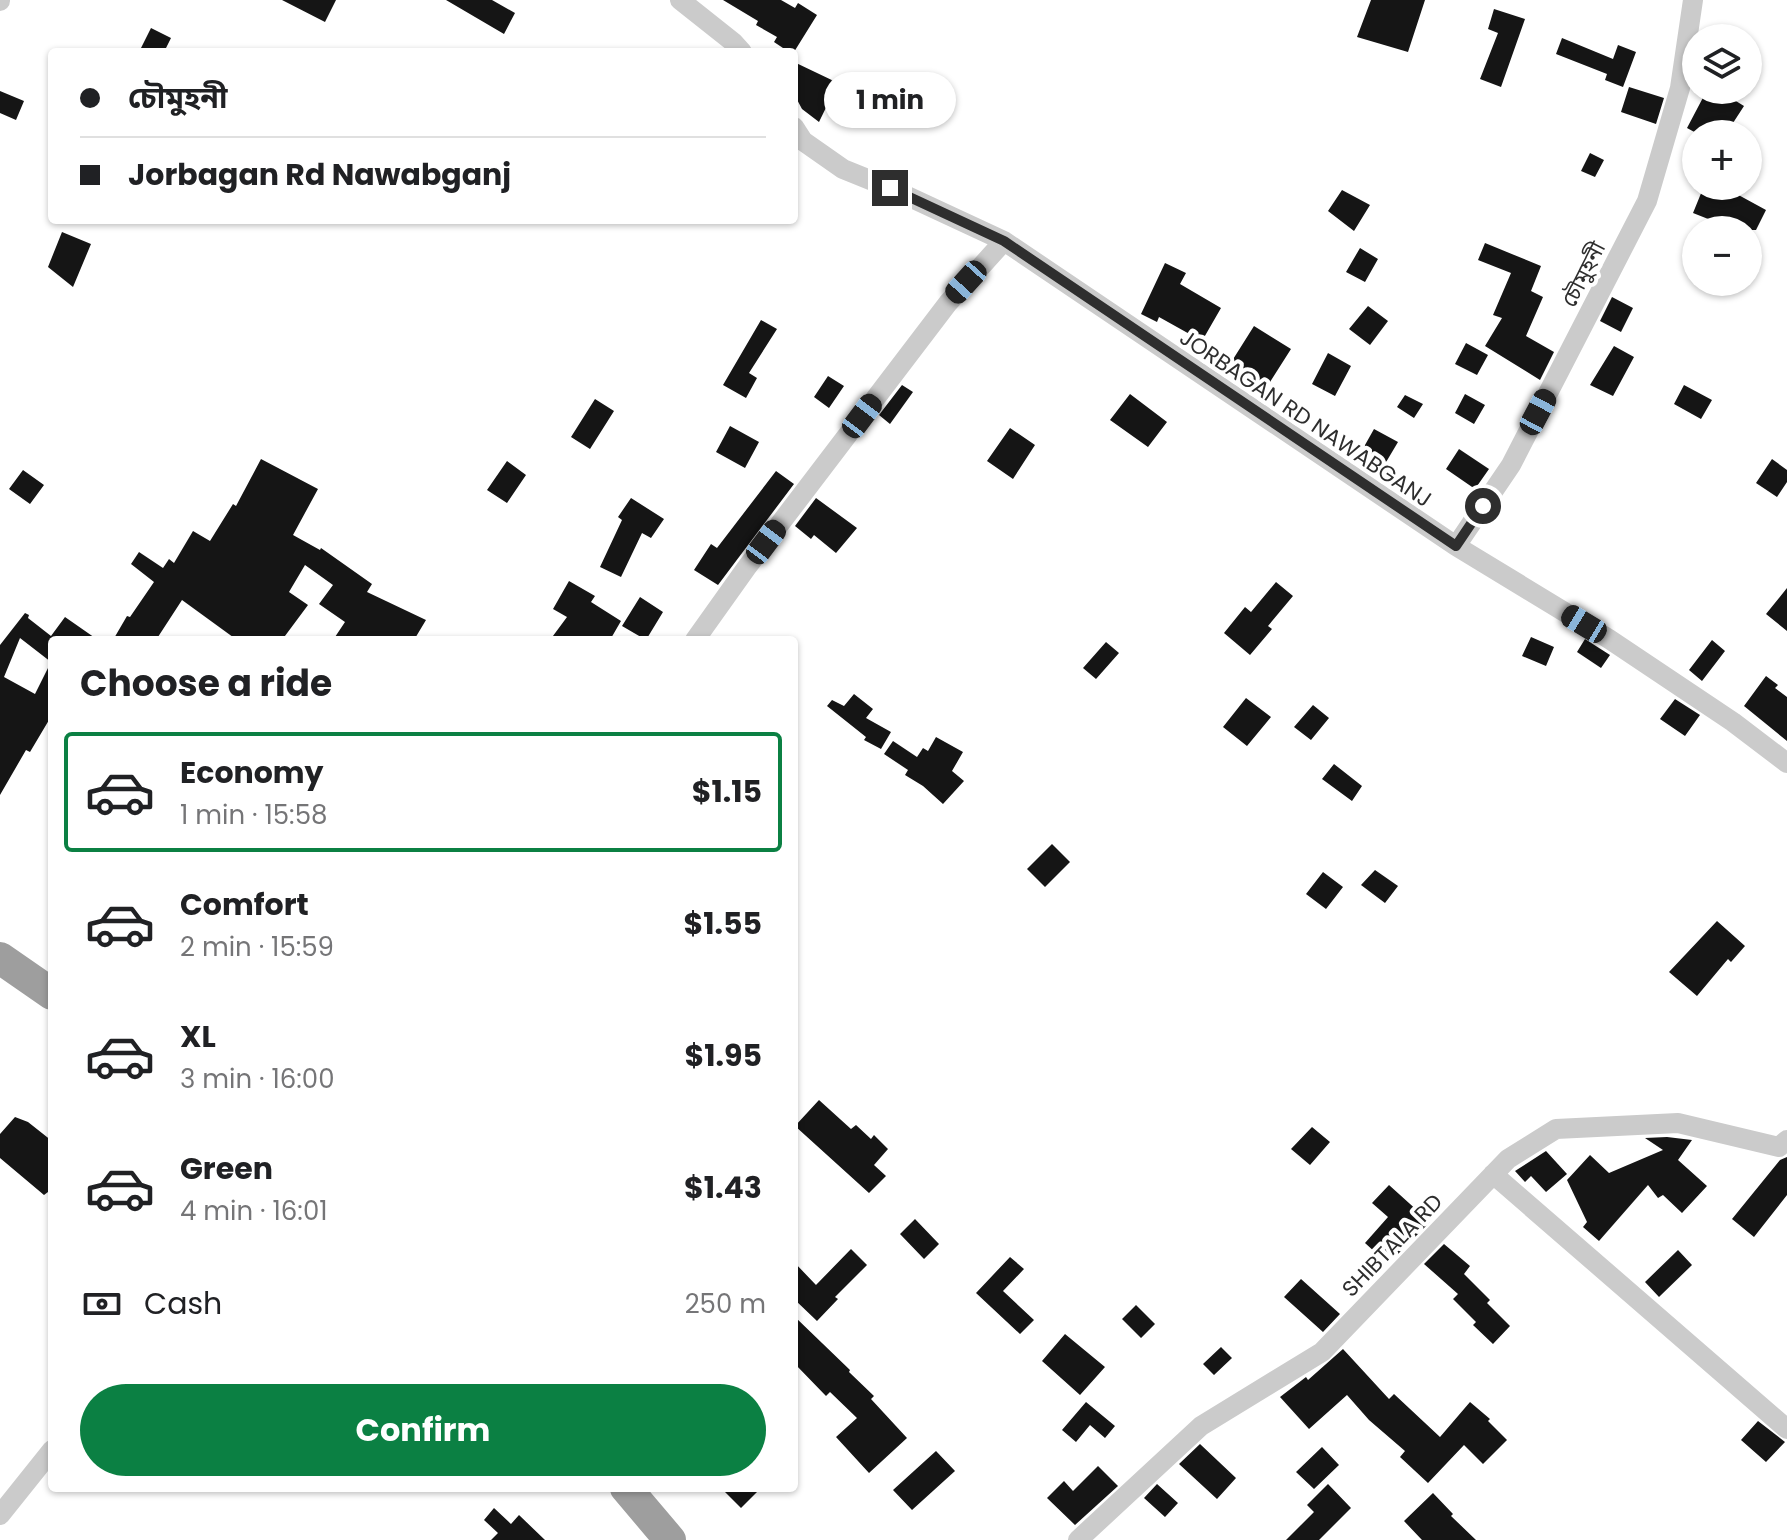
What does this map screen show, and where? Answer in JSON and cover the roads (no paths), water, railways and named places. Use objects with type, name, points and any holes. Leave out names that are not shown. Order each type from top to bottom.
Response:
[{"type":"highway","points":[[0,958],[48,991]]},
{"type":"highway","points":[[629,1492],[670,1540]]},
{"type":"street","points":[[680,0],[738,48]]},
{"type":"street","name":"চৌমুহনী","points":[[1456,546],[1511,465],[1647,201],[1680,88],[1693,0]]},
{"type":"street","name":"JORBAGAN RD NAWABGANJ","points":[[798,133],[803,141],[843,169],[1004,241],[1456,546],[1609,639],[1733,722],[1787,763]]},
{"type":"street","points":[[698,636],[948,303],[1004,241]]},
{"type":"street","name":"SHIBTALA RD","points":[[1078,1540],[1201,1426],[1322,1352],[1508,1159],[1556,1129],[1678,1123],[1779,1147],[1787,1140]]},
{"type":"street","points":[[1493,1174],[1787,1429]]},
{"type":"street","points":[[0,1515],[48,1455]]}]
